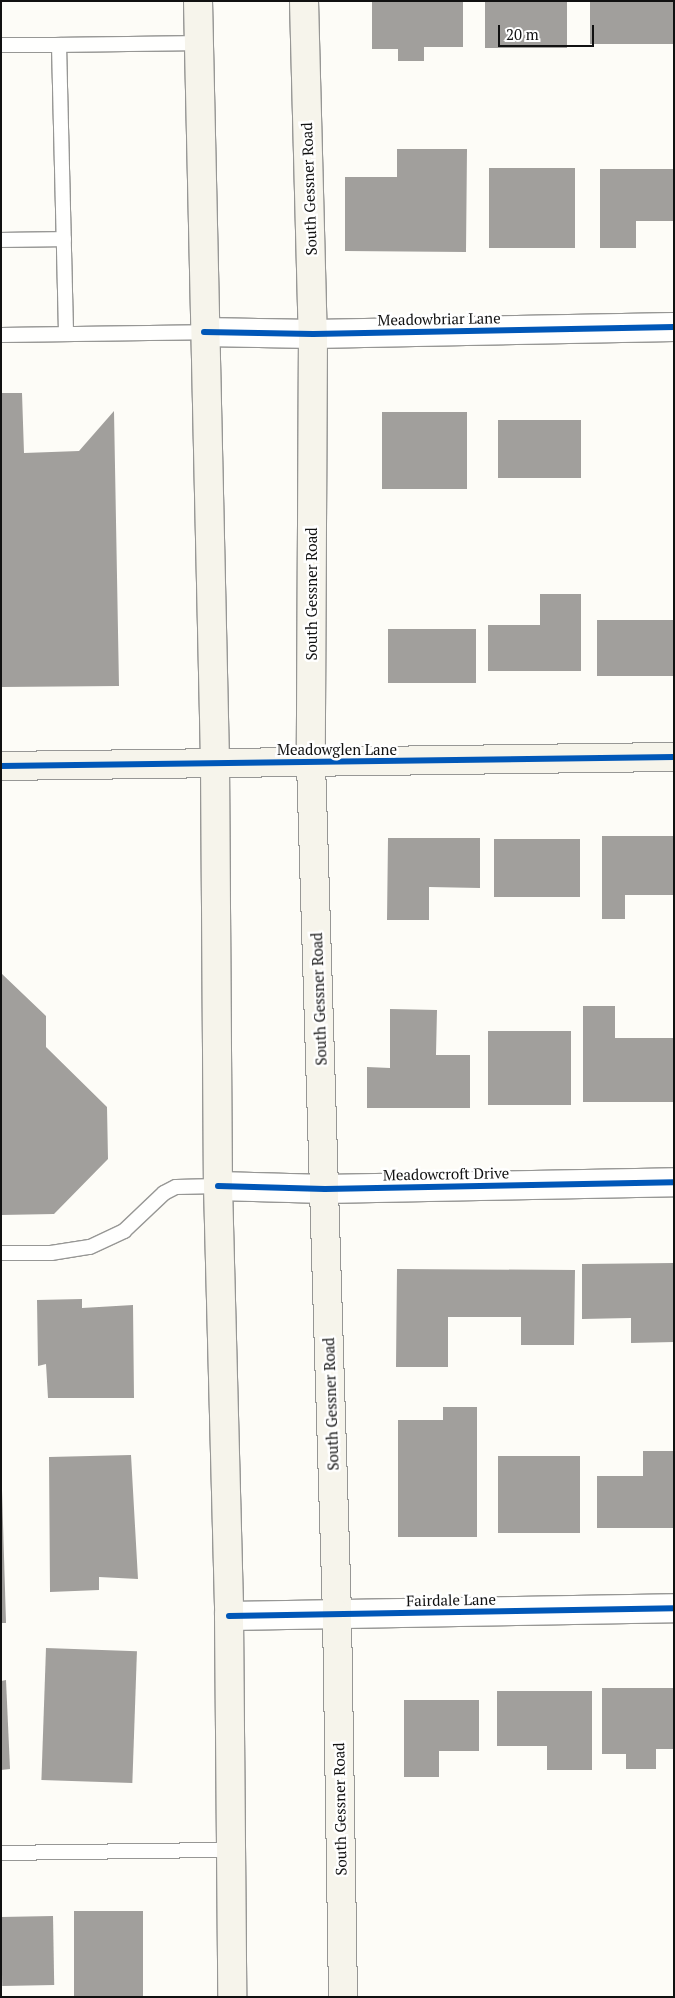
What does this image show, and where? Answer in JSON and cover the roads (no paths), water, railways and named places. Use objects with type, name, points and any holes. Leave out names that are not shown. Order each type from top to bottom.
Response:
[{"type":"main road","points":[[198,1],[215,763],[218,1186],[229,1616],[229,1850],[232,1997]]},
{"type":"main road","name":"South Gessner Road","points":[[304,1],[313,334],[311,763],[337,1615],[343,1997]]},
{"type":"main road","name":"Meadowglen Lane","points":[[1,766],[311,763],[674,756]]},
{"type":"street","name":"Meadowbriar Lane","points":[[204,332],[313,334],[674,327]]},
{"type":"street","name":"Meadowcroft Drive","points":[[218,1186],[325,1188],[674,1182]]},
{"type":"street","name":"Fairdale Lane","points":[[229,1616],[674,1608]]},
{"type":"lane","points":[[1,45],[198,43]]},
{"type":"lane","points":[[59,45],[66,334]]},
{"type":"lane","points":[[1,240],[64,239]]},
{"type":"lane","points":[[1,335],[204,332]]},
{"type":"lane","points":[[1,1252],[51,1253],[90,1247],[124,1231],[164,1193],[176,1187],[218,1186]]},
{"type":"lane","points":[[1,1853],[229,1850]]}]
